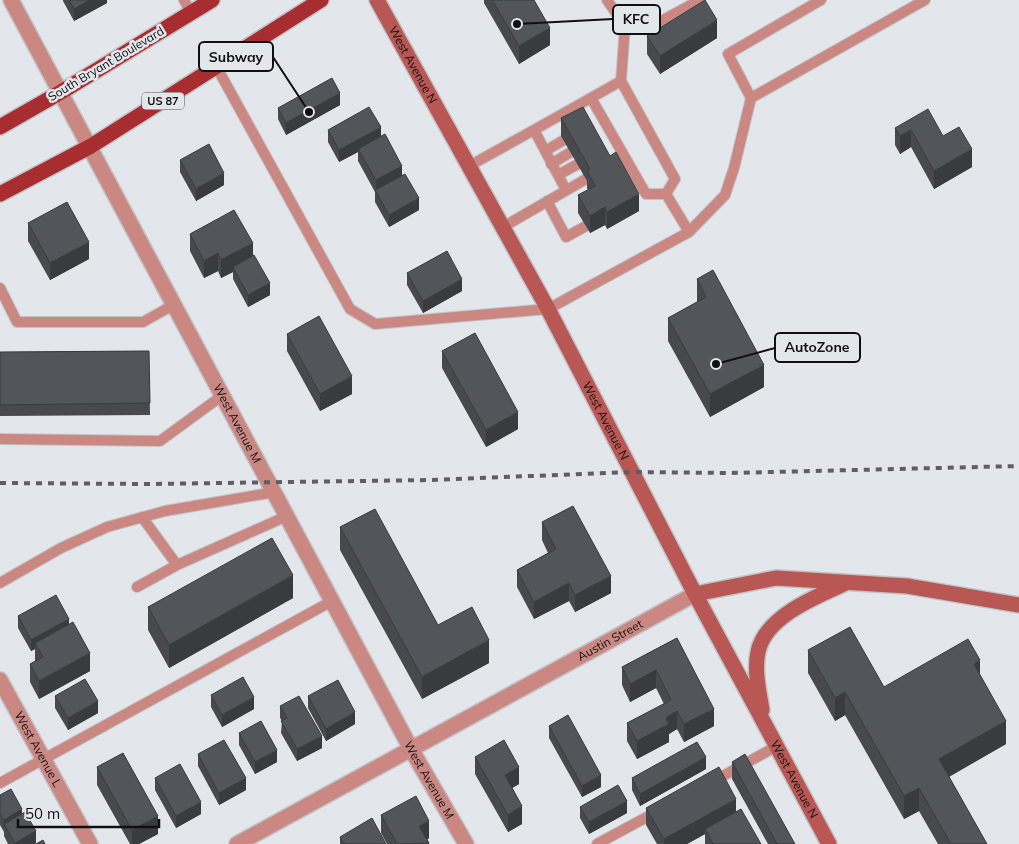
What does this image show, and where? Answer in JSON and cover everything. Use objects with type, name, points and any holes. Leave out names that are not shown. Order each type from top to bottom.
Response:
[{"type":"main road","name":"South Bryant Boulevard","points":[[0,127],[61,92],[188,6],[212,0]]},
{"type":"main road","name":"US 87","points":[[0,194],[91,146],[321,0]]},
{"type":"main road","name":"West Avenue N","points":[[378,0],[548,309],[695,594],[829,844]]},
{"type":"main road","name":"Austin Street","points":[[695,594],[776,578],[908,586],[1019,605]]},
{"type":"main road","points":[[764,721],[756,672],[758,650],[767,633],[785,615],[807,601],[847,582]]},
{"type":"street","name":"West Avenue M","points":[[11,0],[91,146],[411,749],[466,844]]},
{"type":"street","name":"Austin Street","points":[[237,844],[695,594]]},
{"type":"street","name":"West Avenue L","points":[[0,680],[90,844]]},
{"type":"lane","points":[[607,0],[625,26],[621,81],[675,179],[666,194]]},
{"type":"lane","points":[[625,26],[652,26],[700,0]]},
{"type":"lane","points":[[216,66],[350,309],[375,324],[548,309],[689,232],[725,195],[734,168],[750,98],[728,54],[821,0]]},
{"type":"lane","points":[[750,98],[925,0]]},
{"type":"lane","points":[[469,166],[621,81]]},
{"type":"lane","points":[[591,98],[625,158],[643,196],[666,194]]},
{"type":"lane","points":[[591,125],[602,118]]},
{"type":"lane","points":[[534,130],[566,190]]},
{"type":"lane","points":[[598,138],[610,130]]},
{"type":"lane","points":[[545,151],[564,140]]},
{"type":"lane","points":[[604,149],[616,142]]},
{"type":"lane","points":[[551,164],[571,152]]},
{"type":"lane","points":[[613,164],[625,158]]},
{"type":"lane","points":[[558,175],[578,164]]},
{"type":"lane","points":[[503,226],[586,179]]},
{"type":"lane","points":[[666,194],[689,232]]},
{"type":"lane","points":[[547,201],[566,237],[586,226]]},
{"type":"lane","points":[[0,288],[18,322],[143,322],[175,304]]},
{"type":"lane","points":[[0,439],[160,441],[223,395]]},
{"type":"lane","points":[[0,583],[61,548],[107,527],[164,511],[275,492]]},
{"type":"lane","points":[[137,587],[177,565],[287,516]]},
{"type":"lane","points":[[142,517],[177,565]]},
{"type":"lane","points":[[0,783],[332,601]]},
{"type":"lane","points":[[700,788],[777,746]]},
{"type":"lane","points":[[597,844],[666,807]]},
{"type":"building","points":[[69,0],[90,0],[74,9]]},
{"type":"building","points":[[492,0],[534,0],[550,28],[519,46]]},
{"type":"building","points":[[705,0],[717,20],[660,56],[647,36]]},
{"type":"building","points":[[332,78],[340,93],[286,123],[278,108]]},
{"type":"building","points":[[369,107],[381,127],[339,150],[328,130]]},
{"type":"building","points":[[583,107],[610,156],[616,152],[639,194],[607,212],[605,207],[590,216],[578,195],[595,186],[587,171],[590,169],[561,118]]},
{"type":"building","points":[[928,109],[943,136],[959,127],[972,149],[934,171],[911,130],[900,136],[895,128]]},
{"type":"building","points":[[385,134],[402,166],[376,180],[358,149]]},
{"type":"building","points":[[209,144],[224,173],[196,189],[180,160]]},
{"type":"building","points":[[405,174],[419,198],[389,215],[375,190]]},
{"type":"building","points":[[67,202],[89,242],[50,263],[28,223]]},
{"type":"building","points":[[234,210],[253,243],[221,260],[218,253],[204,261],[190,234]]},
{"type":"building","points":[[447,251],[462,279],[423,301],[407,273]]},
{"type":"building","points":[[254,255],[270,283],[248,295],[233,267]]},
{"type":"building","points":[[713,270],[764,365],[710,394],[668,318],[706,297],[697,279]]},
{"type":"building","points":[[319,316],[352,376],[320,394],[287,334]]},
{"type":"building","points":[[475,333],[518,412],[486,430],[442,351]]},
{"type":"building","points":[[149,351],[150,403],[0,405],[0,352]]},
{"type":"building","points":[[573,506],[611,576],[575,595],[569,583],[534,602],[517,570],[556,549],[542,522]]},
{"type":"building","points":[[375,509],[438,625],[472,607],[489,640],[422,677],[340,527]]},
{"type":"building","points":[[272,538],[293,575],[169,645],[148,607]]},
{"type":"building","points":[[56,595],[69,619],[31,640],[18,616]]},
{"type":"building","points":[[73,622],[90,653],[39,681],[30,664],[43,657],[35,643]]},
{"type":"building","points":[[850,627],[884,687],[968,639],[980,660],[974,664],[1006,721],[939,759],[987,844],[951,844],[919,788],[904,796],[845,692],[835,698],[808,650]]},
{"type":"building","points":[[677,638],[714,709],[684,724],[677,711],[666,718],[669,724],[637,741],[627,723],[671,700],[656,670],[630,684],[622,667]]},
{"type":"building","points":[[243,677],[254,697],[222,715],[211,695]]},
{"type":"building","points":[[85,679],[98,701],[68,718],[55,696]]},
{"type":"building","points":[[338,680],[355,712],[326,729],[308,696]]},
{"type":"building","points":[[299,696],[322,736],[297,749],[281,721],[287,718],[280,706]]},
{"type":"building","points":[[568,715],[601,775],[582,786],[549,726]]},
{"type":"building","points":[[261,721],[277,750],[255,762],[239,733]]},
{"type":"building","points":[[224,740],[246,778],[219,793],[198,754]]},
{"type":"building","points":[[504,740],[519,767],[505,775],[522,806],[508,815],[475,757]]},
{"type":"building","points":[[697,742],[706,757],[640,794],[632,778]]},
{"type":"building","points":[[123,753],[158,816],[132,830],[97,767]]},
{"type":"building","points":[[745,754],[795,844],[777,844],[732,762]]},
{"type":"building","points":[[180,764],[201,802],[176,816],[155,778]]},
{"type":"building","points":[[719,767],[736,799],[664,839],[646,808]]},
{"type":"building","points":[[618,785],[627,801],[589,822],[580,807]]},
{"type":"building","points":[[11,789],[22,809],[4,820],[0,814],[0,795]]},
{"type":"building","points":[[416,796],[429,821],[419,826],[429,843],[397,844],[381,815]]},
{"type":"building","points":[[741,809],[761,844],[713,844],[705,829]]},
{"type":"building","points":[[25,812],[36,831],[15,843],[4,824]]},
{"type":"building","points":[[372,818],[386,844],[344,844],[340,837]]},
{"type":"building","points":[[43,840],[45,844],[36,844]]},
{"type":"railway","points":[[0,483],[150,484],[429,480],[633,472],[731,473],[1019,466]]},
{"type":"place","name":"KFC","points":[[517,24]]},
{"type":"place","name":"Subway","points":[[309,112]]},
{"type":"place","name":"AutoZone","points":[[716,364]]}]
